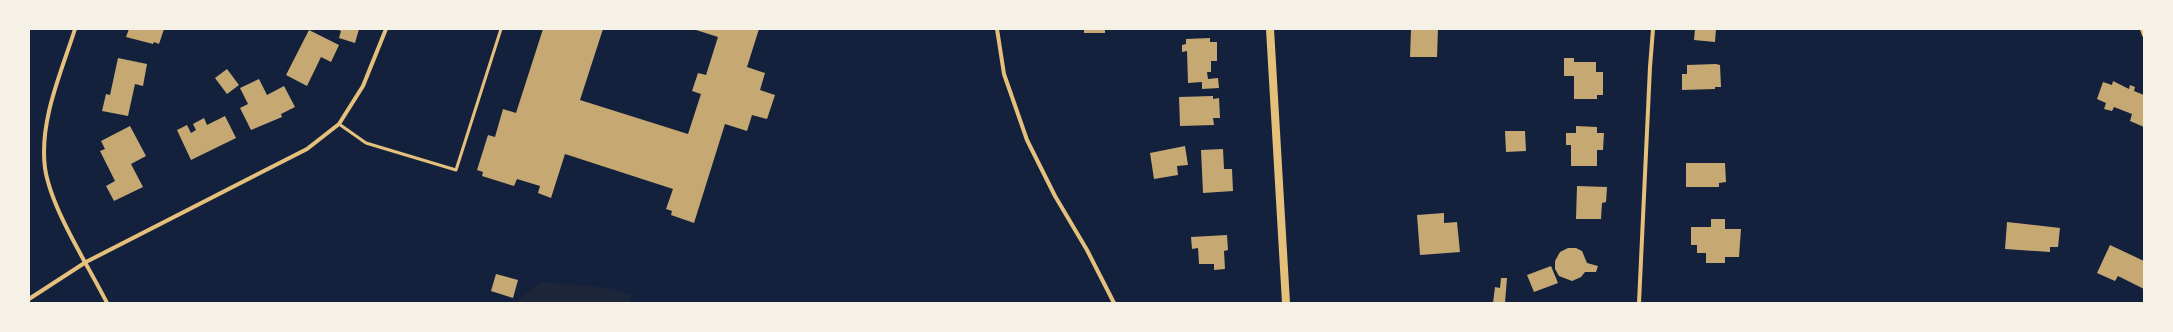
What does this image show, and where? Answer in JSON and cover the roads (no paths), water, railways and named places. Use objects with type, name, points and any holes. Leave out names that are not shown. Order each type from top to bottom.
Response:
[{"type":"main road","points":[[1270,29],[1286,303]]},
{"type":"street","points":[[75,29],[52,101],[46,132],[45,168],[56,207],[107,303]]},
{"type":"street","points":[[29,300],[86,262],[307,149],[339,124],[363,86],[386,29]]},
{"type":"street","points":[[997,29],[1004,74],[1027,140],[1055,196],[1087,250],[1114,303]]},
{"type":"street","points":[[1639,303],[1653,29]]},
{"type":"street","points":[[2142,29],[2144,35]]},
{"type":"lane","points":[[339,124],[366,143],[456,170],[501,29]]}]
